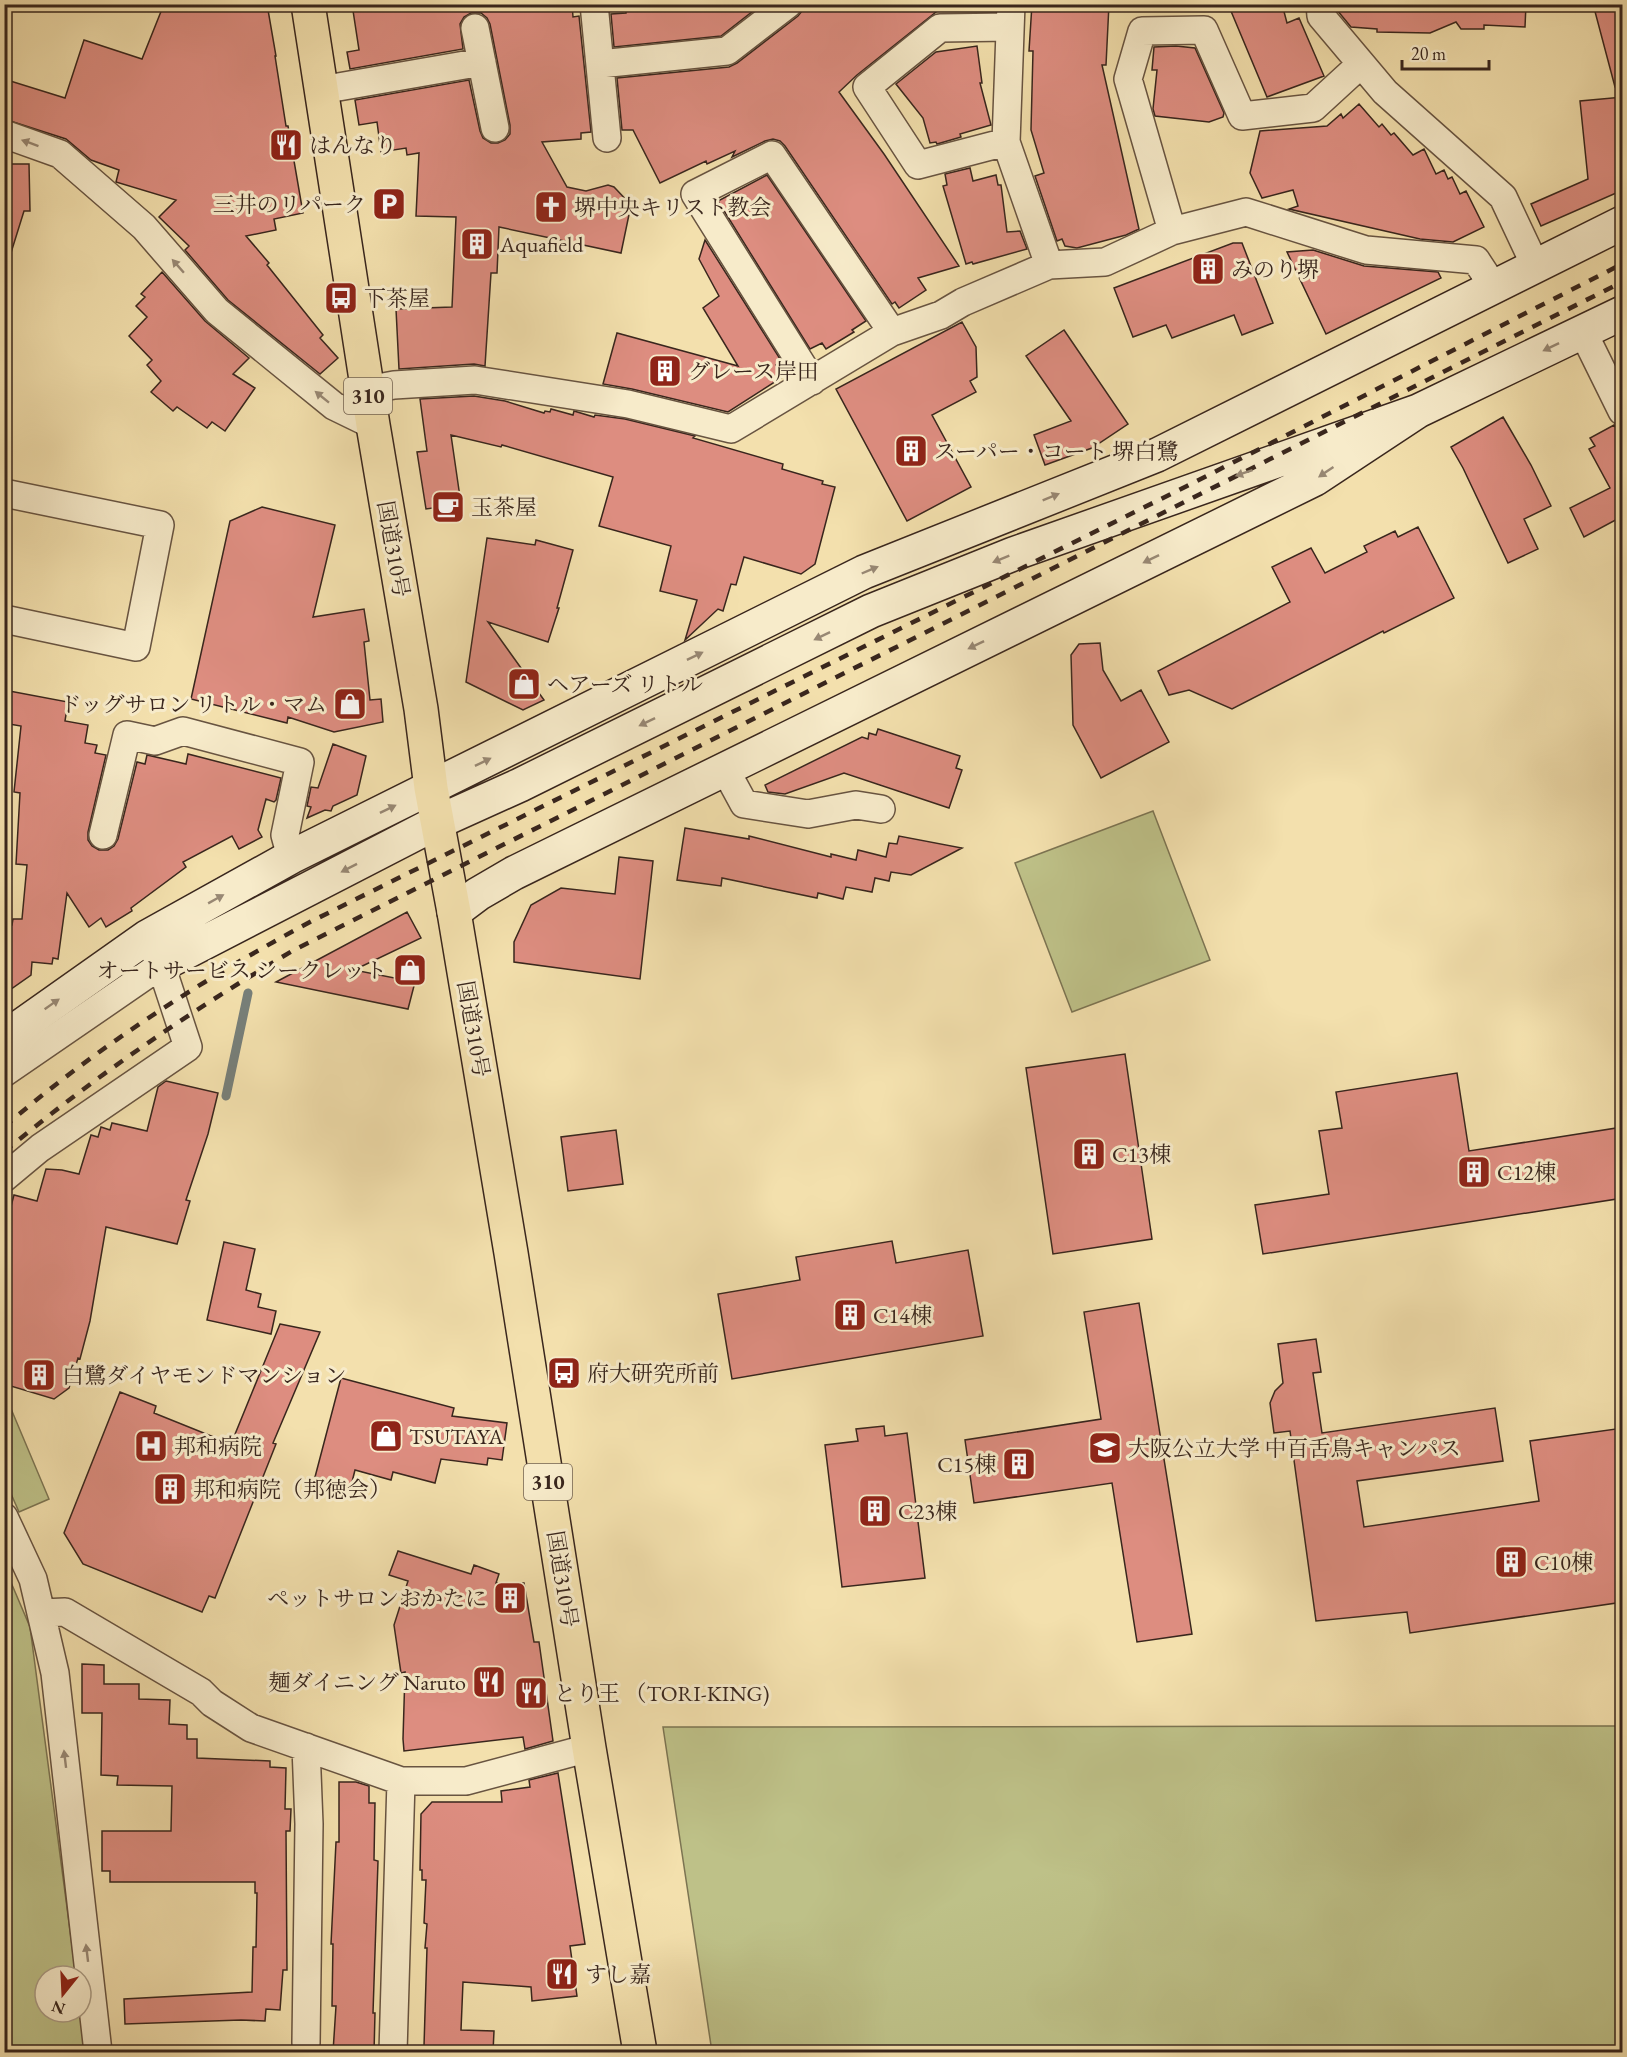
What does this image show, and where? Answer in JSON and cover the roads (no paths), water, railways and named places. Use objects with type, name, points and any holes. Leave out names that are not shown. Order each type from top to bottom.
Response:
[{"type":"highway","name":"国道310号","points":[[308,4],[367,390],[419,698],[431,788],[511,1253],[589,1748],[640,2052]]},
{"type":"street","points":[[594,4],[607,138]]},
{"type":"street","points":[[600,64],[727,51],[788,4]]},
{"type":"street","points":[[1320,4],[1321,16],[1385,92],[1503,197],[1535,265]]},
{"type":"street","points":[[1006,142],[918,165],[867,87],[939,28],[1010,16],[1006,142],[1049,265]]},
{"type":"street","points":[[475,28],[495,128]]},
{"type":"street","points":[[1172,231],[1128,79],[1142,31],[1204,30],[1242,116],[1312,108],[1361,64]]},
{"type":"street","points":[[321,90],[482,62]]},
{"type":"street","points":[[4,134],[60,154],[144,227],[217,311],[334,406],[373,425]]},
{"type":"street","points":[[812,381],[695,194],[771,155],[892,332]]},
{"type":"street","points":[[367,390],[394,385],[475,380],[628,404],[731,429],[892,332],[941,315],[963,302],[1049,265],[1105,262],[1172,231],[1246,212],[1366,250],[1476,260],[1493,286]]},
{"type":"street","points":[[4,1038],[147,937],[291,857],[864,572],[1157,455],[1623,223]]},
{"type":"street","points":[[4,1073],[161,965],[438,822],[520,785],[871,611],[1013,554],[1418,411],[1623,313]]},
{"type":"street","points":[[1583,332],[1623,411]]},
{"type":"street","points":[[454,912],[478,894],[514,873],[1315,479],[1418,411]]},
{"type":"street","points":[[4,493],[160,525],[135,647],[4,619]]},
{"type":"street","points":[[104,835],[127,735],[155,741],[183,731],[300,762],[285,835],[291,857]]},
{"type":"street","points":[[725,769],[744,804],[808,814],[856,804],[881,809]]},
{"type":"street","points":[[4,1178],[40,1148],[188,1047],[161,965],[147,937]]},
{"type":"street","points":[[4,1517],[33,1579],[55,1673],[98,2052]]},
{"type":"street","points":[[42,1613],[65,1612],[201,1692],[212,1703],[251,1728],[401,1781],[466,1781],[589,1748]]},
{"type":"street","points":[[306,1747],[309,1824],[306,2043]]},
{"type":"street","points":[[393,2052],[401,1781]]},
{"type":"waterway","points":[[226,1096],[248,993]]},
{"type":"railway","points":[[4,1127],[76,1069],[152,1015],[231,966],[312,921],[1187,486],[1622,264]]},
{"type":"railway","points":[[4,1152],[73,1097],[145,1045],[218,996],[294,950],[1622,282]]},
{"type":"place","name":"はんなり","points":[[286,145]]},
{"type":"place","name":"三井のリパーク","points":[[389,204]]},
{"type":"place","name":"堺中央キリスト教会","points":[[551,207]]},
{"type":"place","name":"Aquafield","points":[[477,244]]},
{"type":"place","name":"みのり堺","points":[[1208,269]]},
{"type":"place","name":"下茶屋","points":[[341,298]]},
{"type":"place","name":"グレース岸田","points":[[665,371]]},
{"type":"place","name":"スーパー・コート 堺白鷺","points":[[911,451]]},
{"type":"place","name":"玉茶屋","points":[[448,507]]},
{"type":"place","name":"ヘアーズ リトル","points":[[524,684]]},
{"type":"place","name":"ドッグサロン リトル・マム","points":[[350,704]]},
{"type":"place","name":"オートサービス シークレット","points":[[410,970]]},
{"type":"place","name":"C13棟","points":[[1089,1154]]},
{"type":"place","name":"C12棟","points":[[1474,1172]]},
{"type":"place","name":"C14棟","points":[[850,1315]]},
{"type":"place","name":"府大研究所前","points":[[564,1373]]},
{"type":"place","name":"白鷺ダイヤモンドマンション","points":[[39,1375]]},
{"type":"place","name":"TSUTAYA","points":[[386,1436]]},
{"type":"place","name":"邦和病院","points":[[151,1446]]},
{"type":"place","name":"大阪公立大学 中百舌鳥キャンパス","points":[[1105,1448]]},
{"type":"place","name":"C15棟","points":[[1019,1464]]},
{"type":"place","name":"邦和病院（邦徳会）","points":[[170,1489]]},
{"type":"place","name":"C23棟","points":[[875,1511]]},
{"type":"place","name":"C10棟","points":[[1511,1562]]},
{"type":"place","name":"ペットサロンおかたに","points":[[510,1598]]},
{"type":"place","name":"麺ダイニング Naruto","points":[[489,1682]]},
{"type":"place","name":"とり王 （TORI-KING)","points":[[531,1693]]},
{"type":"place","name":"すし嘉","points":[[562,1974]]}]
